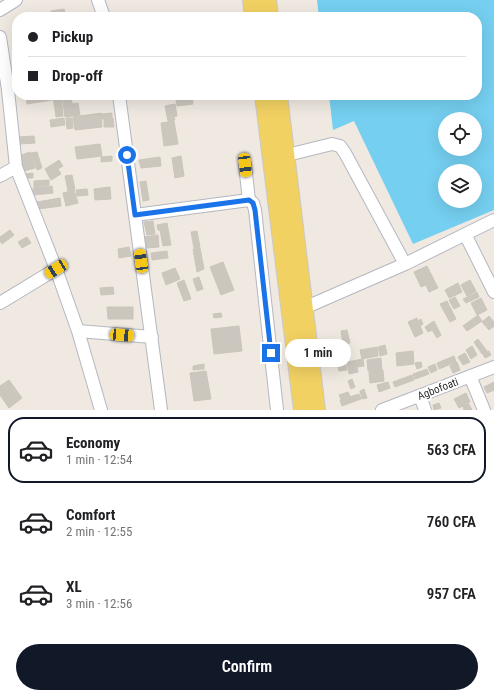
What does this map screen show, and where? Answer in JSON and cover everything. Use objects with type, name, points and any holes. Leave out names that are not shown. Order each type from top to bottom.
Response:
[{"type":"main road","points":[[252,0],[253,12]]},
{"type":"main road","points":[[266,0],[267,12]]},
{"type":"main road","points":[[265,100],[279,157],[304,308],[316,410]]},
{"type":"main road","points":[[278,100],[279,157],[303,410]]},
{"type":"street","points":[[0,10],[16,0]]},
{"type":"street","points":[[98,0],[102,12]]},
{"type":"street","points":[[0,37],[8,90],[16,166],[56,269],[78,331],[101,410]]},
{"type":"street","points":[[120,100],[161,410]]},
{"type":"street","points":[[279,157],[332,144],[340,146],[405,264]]},
{"type":"street","points":[[245,165],[249,200],[253,203],[255,210],[278,410]]},
{"type":"street","points":[[0,176],[16,166]]},
{"type":"street","points":[[135,215],[249,200]]},
{"type":"street","points":[[304,308],[405,264],[494,220]]},
{"type":"street","points":[[464,234],[494,292]]},
{"type":"street","points":[[0,303],[56,269]]},
{"type":"street","points":[[78,331],[152,337]]},
{"type":"street","name":"Agbofoati","points":[[382,410],[494,367]]},
{"type":"street","points":[[470,376],[484,410]]},
{"type":"street","points":[[420,396],[425,410]]},
{"type":"water","points":[[317,0],[494,0],[494,210],[413,244],[354,121],[333,130],[330,100],[482,100],[482,12],[318,12]]},
{"type":"building","points":[[64,9],[65,12],[51,12]]},
{"type":"building","points":[[27,100],[52,100],[27,104]]},
{"type":"building","points":[[54,100],[61,100],[63,116],[56,117]]},
{"type":"building","points":[[63,100],[72,100],[72,104],[78,103],[80,115],[65,117]]},
{"type":"building","points":[[176,100],[193,100],[193,104],[177,106]]},
{"type":"building","points":[[175,104],[177,116],[174,117],[175,120],[168,121],[165,106]]},
{"type":"building","points":[[101,113],[102,127],[75,130],[73,117]]},
{"type":"building","points":[[112,113],[112,118],[102,119],[101,114]]},
{"type":"building","points":[[64,118],[65,125],[51,127],[50,120]]},
{"type":"building","points":[[66,118],[72,118],[73,128],[67,129]]},
{"type":"building","points":[[113,118],[114,127],[104,127],[104,119]]},
{"type":"building","points":[[174,121],[178,144],[164,146],[161,123]]},
{"type":"building","points":[[34,136],[35,143],[19,144],[18,137]]},
{"type":"building","points":[[100,144],[102,156],[77,159],[75,147]]},
{"type":"building","points":[[30,152],[35,168],[24,171],[19,156]]},
{"type":"building","points":[[37,152],[42,168],[37,170],[31,153]]},
{"type":"building","points":[[112,156],[112,161],[101,162],[101,157]]},
{"type":"building","points":[[181,156],[184,176],[175,178],[172,158]]},
{"type":"building","points":[[160,157],[161,166],[141,168],[139,160]]},
{"type":"building","points":[[59,160],[63,166],[58,169],[61,174],[51,180],[45,169]]},
{"type":"building","points":[[33,173],[33,178],[26,178],[25,174]]},
{"type":"building","points":[[72,175],[75,189],[68,191],[65,176]]},
{"type":"building","points":[[49,180],[49,185],[34,187],[34,181]]},
{"type":"building","points":[[146,181],[149,200],[143,201],[140,182]]},
{"type":"building","points":[[52,186],[53,193],[34,195],[33,188]]},
{"type":"building","points":[[110,187],[111,199],[95,200],[94,189]]},
{"type":"building","points":[[87,189],[88,195],[77,196],[76,190]]},
{"type":"building","points":[[74,190],[78,203],[66,206],[63,193]]},
{"type":"building","points":[[60,198],[61,206],[38,209],[37,202]]},
{"type":"building","points":[[153,221],[155,234],[147,235],[144,222]]},
{"type":"building","points":[[167,223],[171,245],[163,246],[160,230],[158,230],[157,225]]},
{"type":"building","points":[[10,230],[14,235],[2,244],[0,237]]},
{"type":"building","points":[[197,231],[200,247],[194,248],[191,232]]},
{"type":"building","points":[[158,235],[159,247],[146,248],[144,237]]},
{"type":"building","points":[[27,237],[31,243],[22,248],[18,242]]},
{"type":"building","points":[[129,247],[131,256],[119,258],[118,249]]},
{"type":"building","points":[[200,248],[204,269],[197,272],[193,249]]},
{"type":"building","points":[[167,251],[168,258],[152,260],[151,253]]},
{"type":"building","points":[[223,262],[234,290],[221,295],[210,267]]},
{"type":"building","points":[[427,266],[438,288],[429,292],[426,285],[421,287],[414,272]]},
{"type":"building","points":[[175,268],[180,279],[166,285],[162,273]]},
{"type":"building","points":[[199,277],[203,289],[197,291],[193,279]]},
{"type":"building","points":[[184,280],[191,299],[184,301],[177,283]]},
{"type":"building","points":[[470,280],[476,291],[467,296],[461,285]]},
{"type":"building","points":[[458,283],[462,292],[449,298],[445,290]]},
{"type":"building","points":[[113,287],[114,294],[101,295],[100,288]]},
{"type":"building","points":[[477,292],[479,297],[466,303],[463,299]]},
{"type":"building","points":[[455,297],[460,306],[454,309],[449,300]]},
{"type":"building","points":[[481,298],[487,310],[477,315],[471,303]]},
{"type":"building","points":[[447,301],[456,319],[450,322],[440,304]]},
{"type":"building","points":[[107,307],[133,307],[133,319],[108,319]]},
{"type":"building","points":[[221,313],[222,317],[214,318],[213,314]]},
{"type":"building","points":[[478,315],[482,321],[467,331],[463,326]]},
{"type":"building","points":[[489,316],[494,322],[494,326],[489,330],[482,322]]},
{"type":"building","points":[[417,318],[418,321],[421,319],[423,324],[420,326],[423,333],[415,337],[408,322]]},
{"type":"building","points":[[434,321],[441,335],[437,338],[432,330],[428,332],[425,327]]},
{"type":"building","points":[[239,326],[242,351],[214,354],[211,329]]},
{"type":"building","points":[[347,330],[350,343],[343,344],[341,331]]},
{"type":"building","points":[[478,339],[487,351],[482,354],[474,342]]},
{"type":"building","points":[[385,345],[387,354],[380,356],[378,347]]},
{"type":"building","points":[[472,346],[477,355],[471,359],[466,350]]},
{"type":"building","points":[[377,347],[378,356],[362,359],[360,350]]},
{"type":"building","points":[[413,351],[414,364],[397,366],[396,353]]},
{"type":"building","points":[[489,351],[491,355],[485,358],[483,354]]},
{"type":"building","points":[[465,353],[470,362],[463,365],[458,357]]},
{"type":"building","points":[[454,356],[456,362],[439,369],[437,363]]},
{"type":"building","points":[[381,358],[382,370],[368,371],[367,360]]},
{"type":"building","points":[[363,359],[364,366],[357,367],[358,372],[349,374],[347,362]]},
{"type":"building","points":[[345,362],[347,370],[339,371],[337,363]]},
{"type":"building","points":[[421,362],[422,367],[417,369],[415,363]]},
{"type":"building","points":[[457,362],[460,370],[453,373],[450,366]]},
{"type":"building","points":[[204,364],[204,369],[193,370],[193,366]]},
{"type":"building","points":[[435,364],[437,370],[431,373],[428,367]]},
{"type":"building","points":[[427,369],[429,374],[415,379],[413,374]]},
{"type":"building","points":[[383,370],[384,381],[370,383],[369,372]]},
{"type":"building","points":[[206,371],[211,399],[194,401],[190,373]]},
{"type":"building","points":[[412,375],[414,380],[395,387],[393,382]]},
{"type":"building","points":[[352,379],[355,387],[351,389],[348,381]]},
{"type":"building","points":[[9,380],[22,398],[9,408],[0,395],[0,386]]},
{"type":"building","points":[[388,382],[390,388],[379,392],[377,385]]},
{"type":"building","points":[[494,382],[494,390],[487,393],[484,387]]},
{"type":"building","points":[[364,389],[367,398],[362,399],[360,391]]},
{"type":"building","points":[[348,392],[350,396],[341,399],[339,395]]},
{"type":"building","points":[[466,393],[470,402],[459,408],[454,399]]},
{"type":"building","points":[[359,394],[361,399],[342,406],[340,400]]},
{"type":"building","points":[[439,403],[441,408],[434,410],[433,405]]},
{"type":"building","points":[[469,404],[472,410],[464,410],[463,406]]},
{"type":"route","points":[[127,155],[135,215],[249,200],[253,203],[271,353]]}]
